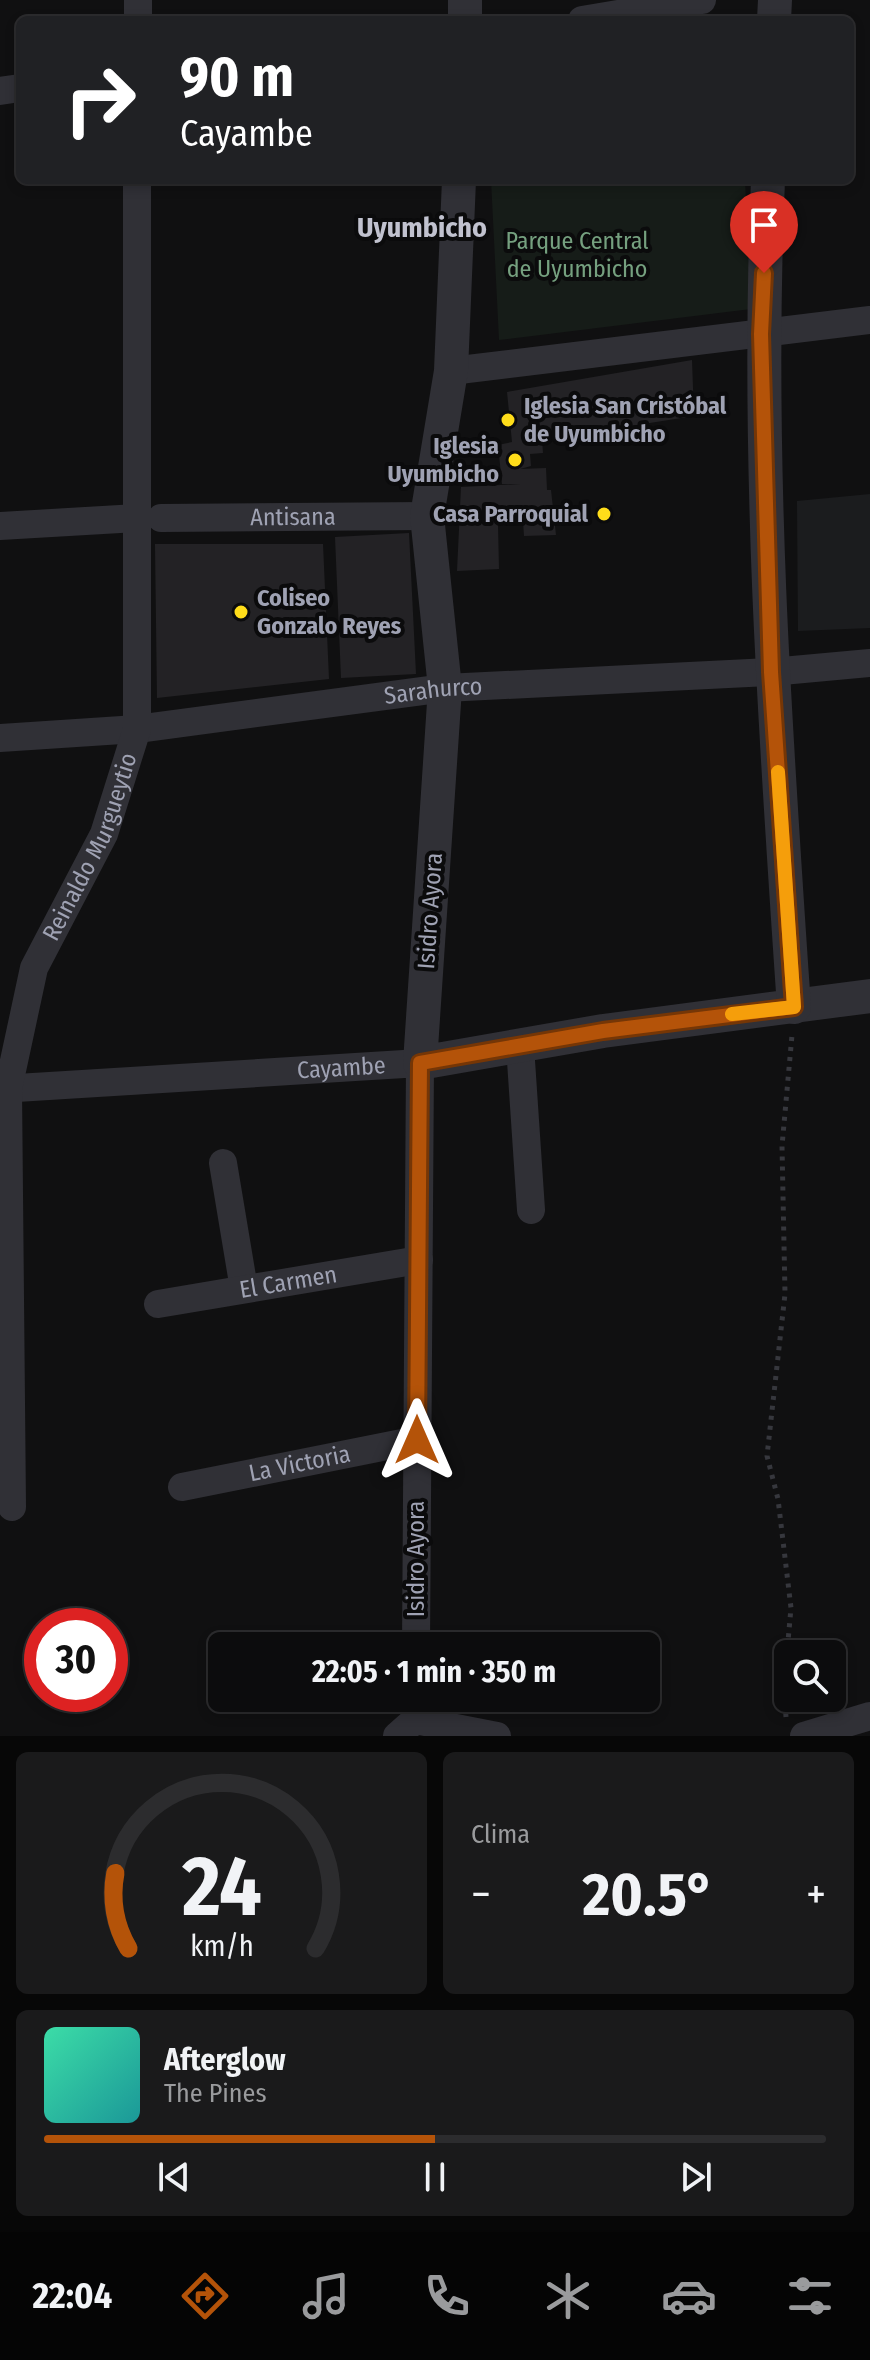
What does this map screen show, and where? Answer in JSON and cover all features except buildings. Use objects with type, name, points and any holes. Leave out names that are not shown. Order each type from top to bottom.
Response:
[{"type":"street","points":[[606,16],[702,0]]},
{"type":"street","name":"Reinaldo Murgueytio","points":[[12,1507],[4,1089],[34,968],[104,834],[137,729],[149,518],[137,184]]},
{"type":"street","name":"Isidro Ayora","points":[[416,1632],[420,1063],[445,688],[427,516],[451,371],[459,184]]},
{"type":"street","points":[[768,184],[761,334],[771,672],[794,1007]]},
{"type":"street","points":[[451,371],[870,320]]},
{"type":"street","name":"Antisana","points":[[0,526],[149,518],[427,516]]},
{"type":"street","name":"Sarahurco","points":[[0,738],[137,729],[445,688],[771,672],[870,663]]},
{"type":"street","name":"Cayambe","points":[[4,1089],[420,1063],[870,996]]},
{"type":"street","points":[[520,1046],[531,1210]]},
{"type":"street","points":[[223,1163],[244,1289]]},
{"type":"street","name":"El Carmen","points":[[158,1304],[419,1260]]},
{"type":"street","name":"La Victoria","points":[[182,1487],[417,1440]]},
{"type":"street","points":[[795,1730],[870,1716]]},
{"type":"street","points":[[411,1723],[497,1736]]},
{"type":"path","points":[[794,1007],[782,1146],[785,1294],[767,1456],[778,1499],[791,1608],[784,1686],[795,1730]]},
{"type":"shaded area","points":[[870,494],[870,628],[798,631],[797,501]]},
{"type":"green space","name":"Parque Central de Uyumbicho","points":[[491,184],[745,184],[751,309],[499,340]]},
{"type":"slow traffic","points":[[732,1014],[794,1007],[778,772]]},
{"type":"place","name":"Iglesia San Cristóbal de Uyumbicho","points":[[508,420]]},
{"type":"place","name":"Iglesia Uyumbicho","points":[[515,460]]},
{"type":"place","name":"Casa Parroquial","points":[[604,514]]},
{"type":"place","name":"Coliseo Gonzalo Reyes","points":[[241,612]]},
{"type":"district","name":"Uyumbicho","points":[[422,227]]},
{"type":"route","points":[[417,1440],[420,1063],[603,1031],[794,1007],[771,672],[761,334],[764,273]]}]
